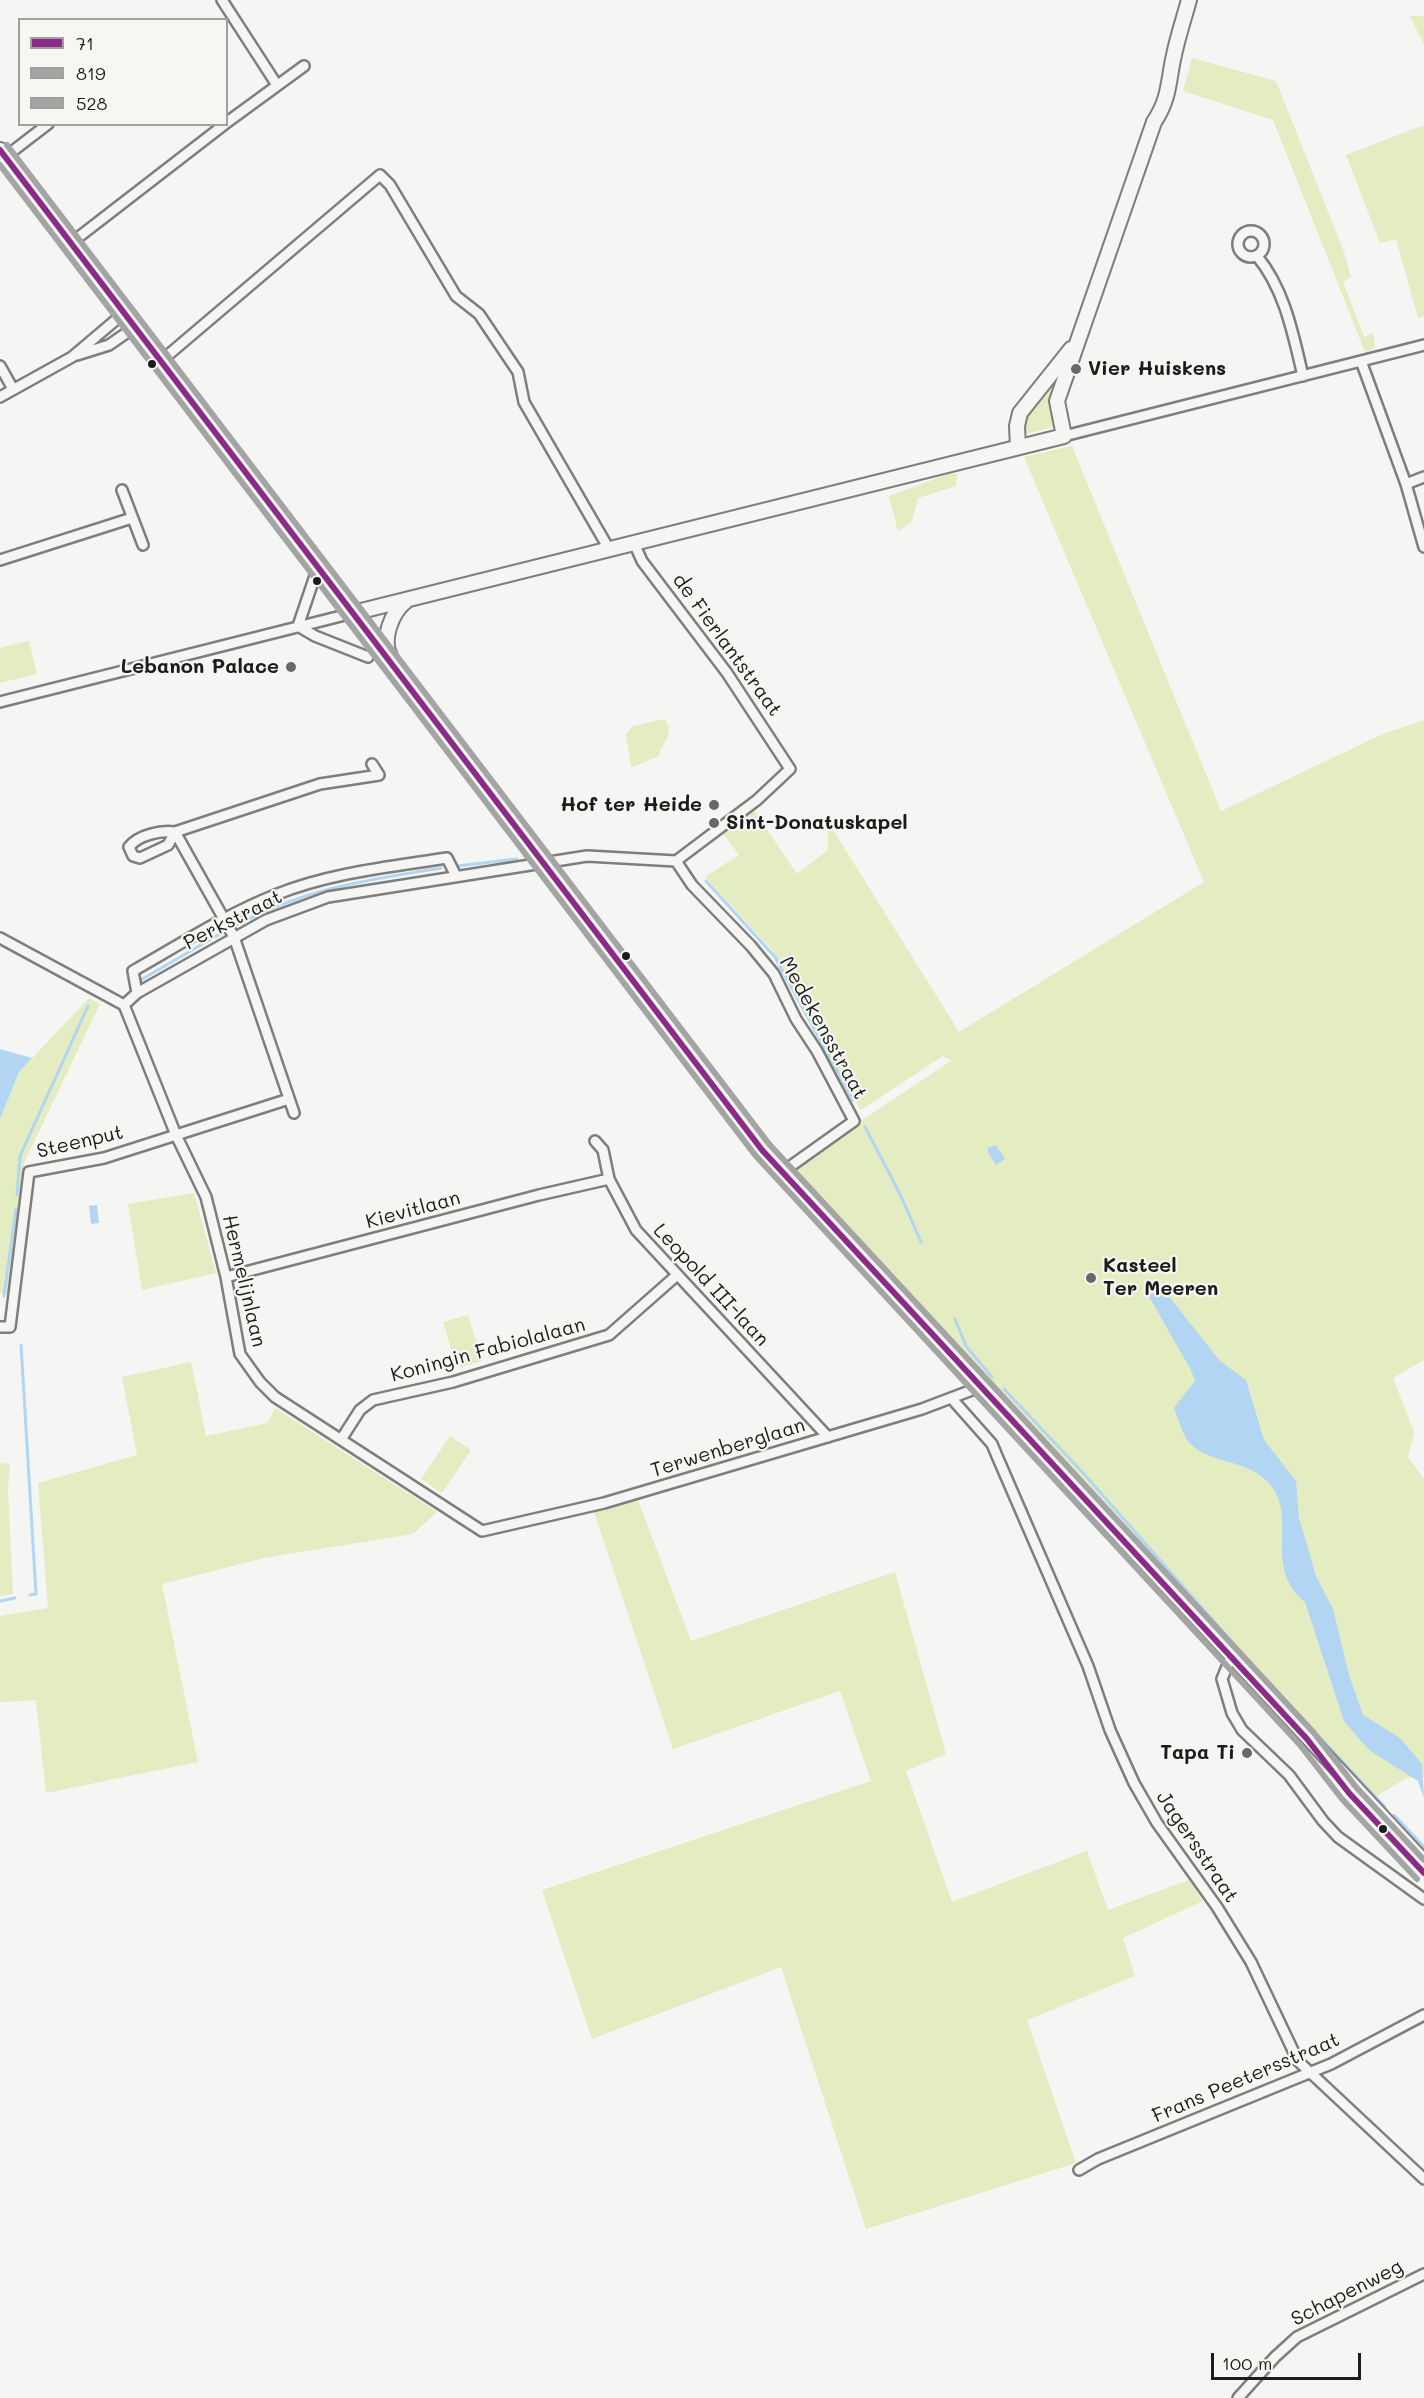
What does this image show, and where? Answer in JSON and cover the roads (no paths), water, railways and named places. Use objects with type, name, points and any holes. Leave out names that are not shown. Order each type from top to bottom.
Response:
[{"type":"main road","points":[[1018,447],[1017,426],[1020,413],[1074,345],[1154,122],[1168,92],[1173,59],[1190,0]]},
{"type":"main road","points":[[3,154],[782,1173],[1424,1862]]},
{"type":"main road","points":[[354,613],[1064,436],[1057,401],[1075,350],[1074,345]]},
{"type":"main road","points":[[397,668],[388,652],[387,640],[394,614],[408,600]]},
{"type":"main road","points":[[1307,1739],[1349,1794],[1424,1873]]},
{"type":"street","points":[[222,0],[277,85]]},
{"type":"street","points":[[228,122],[304,66]]},
{"type":"street","points":[[3,154],[45,126]]},
{"type":"street","points":[[71,243],[223,126]]},
{"type":"street","points":[[161,361],[380,175],[390,185],[456,296],[479,314],[518,372],[524,402],[609,549]]},
{"type":"street","points":[[1257,256],[1271,272],[1289,317],[1303,376]]},
{"type":"street","points":[[72,357],[124,313]]},
{"type":"street","points":[[0,397],[72,357],[109,345],[135,327]]},
{"type":"street","points":[[1064,436],[1424,345]]},
{"type":"street","points":[[1361,361],[1406,484],[1424,547]]},
{"type":"street","points":[[0,366],[13,389]]},
{"type":"street","points":[[1406,484],[1424,477]]},
{"type":"street","points":[[122,490],[143,545]]},
{"type":"street","points":[[0,560],[132,518]]},
{"type":"street","name":"de Fierlantstraat","points":[[634,543],[642,561],[728,673],[790,769],[757,800],[676,861]]},
{"type":"street","points":[[298,626],[318,567]]},
{"type":"street","points":[[0,702],[354,613]]},
{"type":"street","points":[[298,626],[315,636],[368,657]]},
{"type":"street","points":[[175,832],[168,845],[140,858],[133,856],[129,847],[134,841],[164,831],[175,832],[320,784],[379,775],[372,764]]},
{"type":"street","points":[[175,832],[234,937],[294,1113]]},
{"type":"street","name":"Perkstraat","points":[[124,1005],[137,993],[266,920],[328,897],[593,856],[676,861]]},
{"type":"street","points":[[137,993],[133,971],[225,918],[276,895],[316,882],[375,869],[447,858],[456,876]]},
{"type":"street","name":"Medekensstraat","points":[[676,861],[688,880],[764,960],[774,974],[796,1019],[817,1051],[854,1121],[782,1173]]},
{"type":"street","points":[[0,938],[124,1005]]},
{"type":"street","name":"Hermelijnlaan","points":[[124,1005],[176,1135],[206,1197],[226,1277],[240,1353],[260,1382],[275,1397],[342,1438],[482,1531]]},
{"type":"street","name":"Steenput","points":[[5,1327],[29,1172],[104,1158],[289,1099]]},
{"type":"street","name":"Leopold III-laan","points":[[595,1141],[603,1150],[609,1179],[636,1230],[676,1276],[828,1437]]},
{"type":"street","name":"Kievitlaan","points":[[226,1277],[609,1179]]},
{"type":"street","name":"Koningin Fabiolalaan","points":[[342,1438],[360,1410],[373,1400],[453,1382],[609,1335],[676,1276]]},
{"type":"street","name":"Terwenberglaan","points":[[482,1531],[604,1503],[953,1400],[980,1387]]},
{"type":"street","name":"Jagersstraat","points":[[953,1400],[992,1444],[1088,1666],[1103,1710],[1134,1783],[1157,1823],[1217,1907],[1251,1962],[1298,2061],[1313,2072],[1424,2179]]},
{"type":"street","points":[[1231,1657],[1222,1679],[1232,1713],[1242,1730],[1289,1775],[1338,1837],[1424,1899]]},
{"type":"street","name":"Frans Peetersstraat","points":[[1078,2170],[1098,2159],[1313,2072],[1424,2015]]},
{"type":"street","name":"Schapenweg","points":[[1238,2398],[1275,2357],[1297,2337],[1424,2274]]},
{"type":"water","points":[[0,1049],[32,1058],[19,1072],[0,1119]]},
{"type":"water","points":[[996,1145],[1005,1159],[996,1165],[988,1148]]},
{"type":"water","points":[[97,1205],[99,1223],[91,1224],[89,1206]]},
{"type":"water","points":[[1159,1284],[1220,1361],[1246,1380],[1264,1440],[1296,1481],[1299,1518],[1316,1576],[1333,1609],[1349,1675],[1363,1715],[1400,1738],[1422,1764],[1424,1798],[1418,1781],[1369,1750],[1344,1721],[1305,1602],[1293,1588],[1286,1574],[1283,1559],[1282,1515],[1279,1501],[1272,1487],[1252,1470],[1204,1453],[1194,1447],[1184,1435],[1174,1408],[1195,1381],[1143,1286]]},
{"type":"waterway","points":[[457,866],[517,859]]},
{"type":"waterway","points":[[234,926],[311,894],[360,882],[441,868]]},
{"type":"waterway","points":[[706,881],[775,957],[853,1100]]},
{"type":"waterway","points":[[139,981],[223,932]]},
{"type":"waterway","points":[[17,1195],[20,1156],[88,1006]]},
{"type":"waterway","points":[[865,1127],[900,1194],[921,1242]]},
{"type":"waterway","points":[[4,1296],[16,1209]]},
{"type":"waterway","points":[[955,1319],[966,1346],[992,1377]]},
{"type":"waterway","points":[[21,1345],[36,1594],[30,1595]]},
{"type":"waterway","points":[[1004,1389],[1085,1475],[1254,1667],[1385,1807]]},
{"type":"waterway","points":[[0,1601],[15,1598]]},
{"type":"waterway","points":[[1394,1815],[1424,1847]]},
{"type":"place","name":"Vier Huiskens","points":[[1076,369]]},
{"type":"place","name":"Lebanon Palace","points":[[291,667]]},
{"type":"place","name":"Hof ter Heide","points":[[714,805]]},
{"type":"place","name":"Sint-Donatuskapel","points":[[714,823]]},
{"type":"place","name":"Kasteel Ter Meeren","points":[[1091,1278]]},
{"type":"place","name":"Tapa Ti","points":[[1247,1753]]}]
